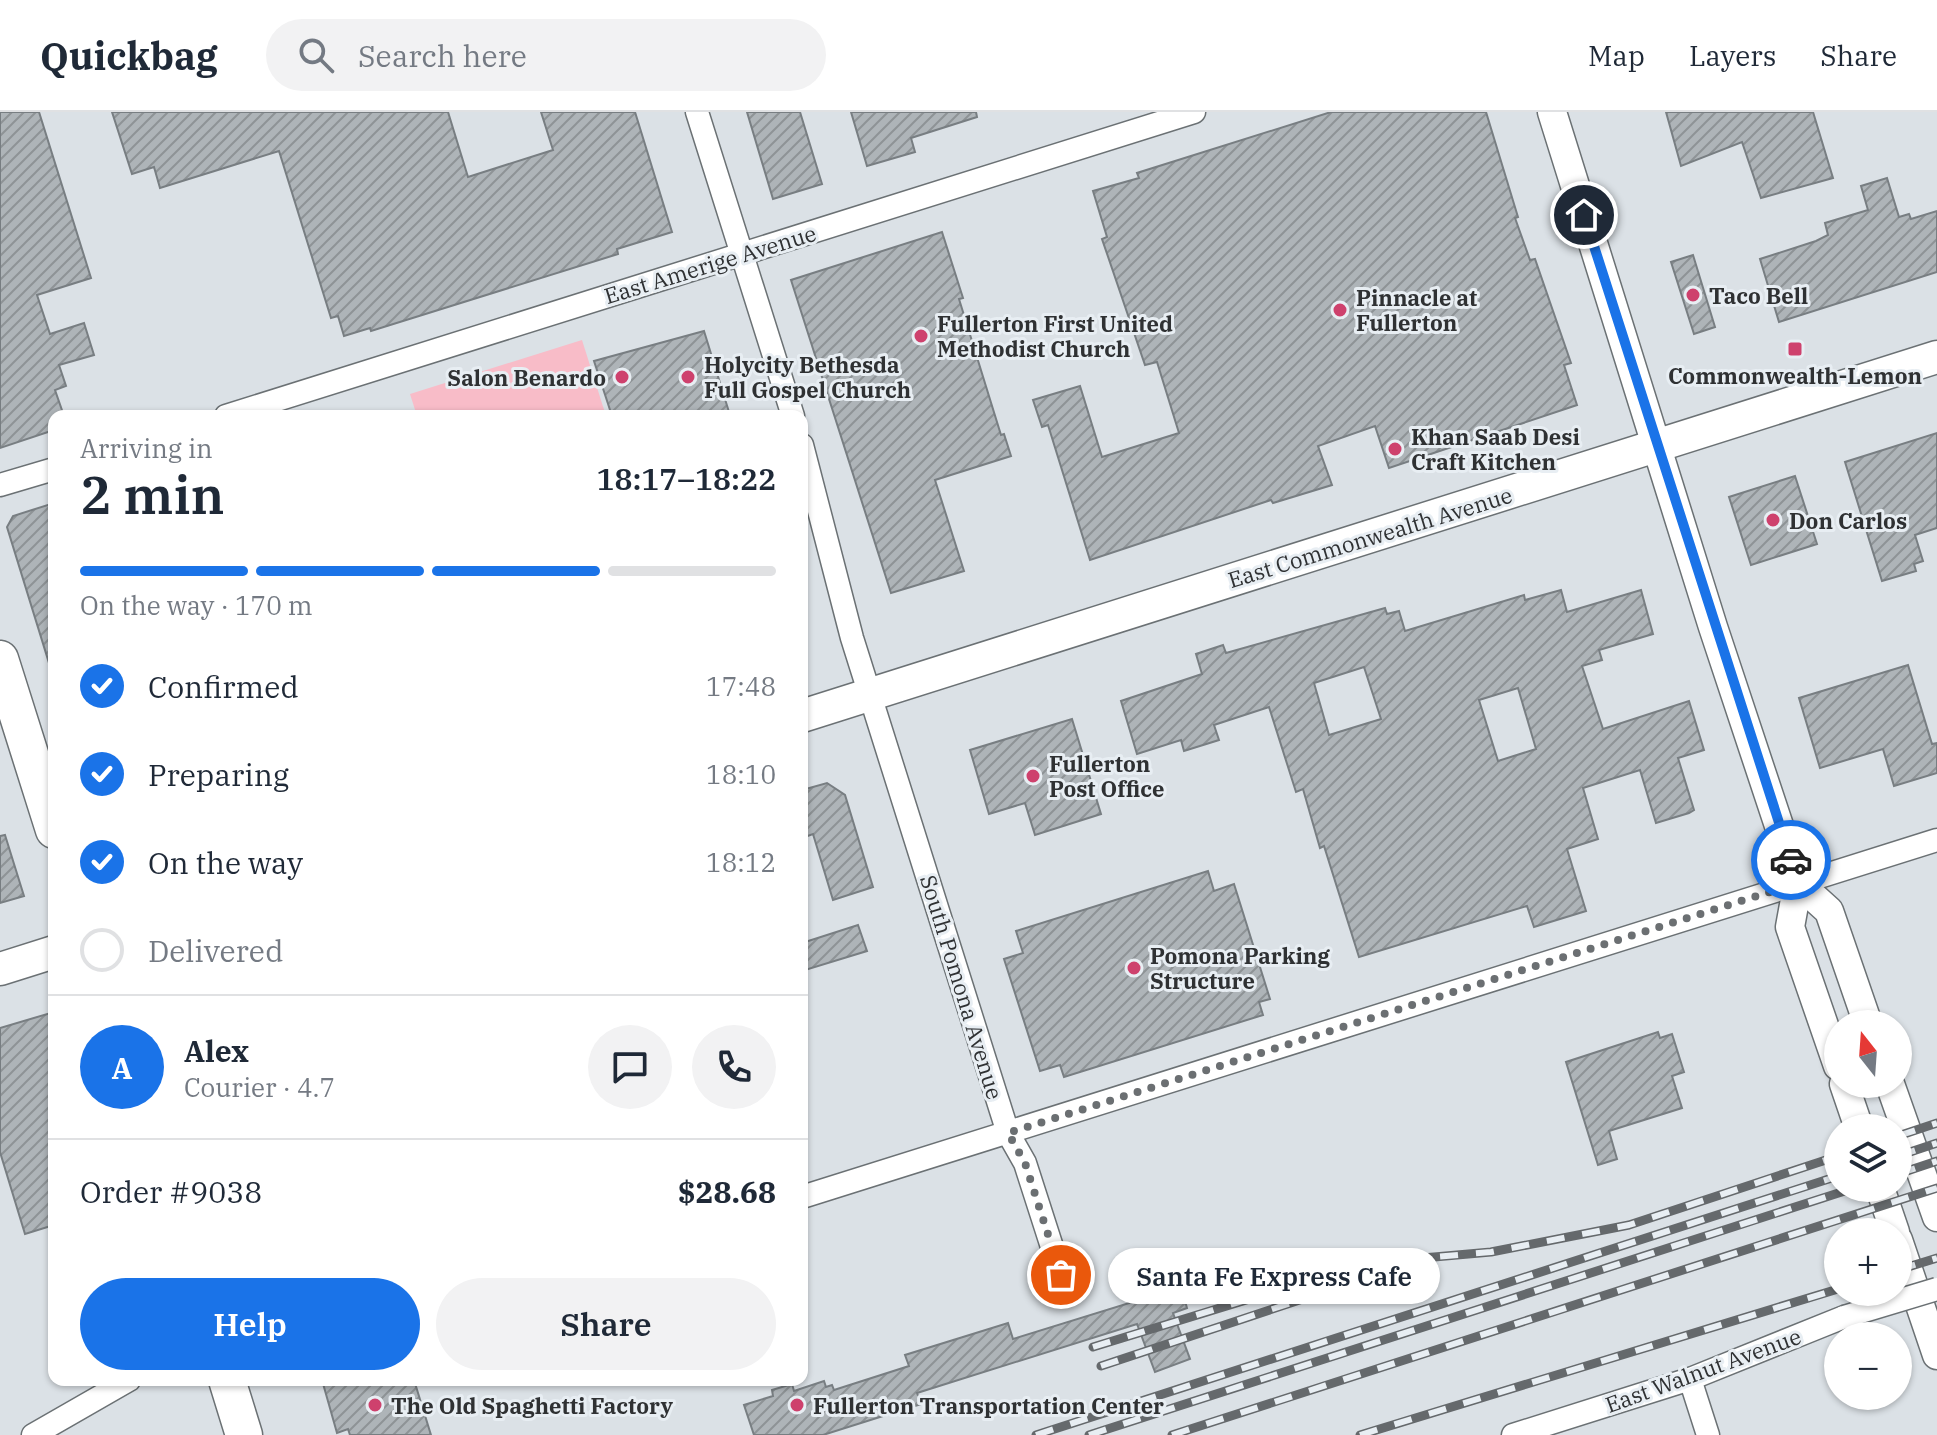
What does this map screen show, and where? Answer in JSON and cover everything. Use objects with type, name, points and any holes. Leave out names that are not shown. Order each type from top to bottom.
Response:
[{"type":"main road","name":"East Commonwealth Avenue","points":[[808,714],[1937,357]]},
{"type":"main road","points":[[0,659],[48,811]]},
{"type":"main road","points":[[0,969],[48,954]]},
{"type":"main road","points":[[229,1386],[244,1435]]},
{"type":"street","points":[[697,112],[791,410]]},
{"type":"street","name":"East Amerige Avenue","points":[[245,410],[1194,112]]},
{"type":"street","points":[[1552,112],[1656,447],[1798,883],[1790,927],[1824,1025]]},
{"type":"street","name":"South Pomona Avenue","points":[[808,467],[870,695],[1008,1133],[1025,1163],[1061,1275]]},
{"type":"street","points":[[0,485],[48,471]]},
{"type":"street","points":[[808,1195],[1937,840]]},
{"type":"street","points":[[1798,883],[1829,911],[1863,1010]]},
{"type":"street","points":[[1895,1098],[1937,1217]]},
{"type":"street","points":[[1912,1281],[1937,1355]]},
{"type":"street","name":"East Walnut Avenue","points":[[1513,1435],[1690,1379],[1844,1317],[1937,1289]]},
{"type":"street","points":[[1690,1379],[1708,1435]]},
{"type":"street","points":[[33,1435],[119,1386]]},
{"type":"shaded area","points":[[582,340],[604,410],[415,410],[410,394]]},
{"type":"building","points":[[0,112],[39,112],[91,278],[37,295],[50,334],[84,323],[94,355],[59,365],[66,386],[55,390],[62,410],[48,410],[48,432],[0,448]]},
{"type":"building","points":[[112,112],[448,112],[468,177],[553,150],[541,112],[635,112],[672,232],[617,249],[618,254],[371,331],[370,328],[344,336],[338,316],[331,318],[279,151],[160,188],[154,167],[132,174]]},
{"type":"building","points":[[747,112],[800,112],[822,184],[773,199]]},
{"type":"building","points":[[851,112],[976,112],[977,117],[911,138],[915,152],[867,166]]},
{"type":"building","name":"Pinnacle at Fullerton","points":[[1331,112],[1486,112],[1518,217],[1515,218],[1530,260],[1535,259],[1571,363],[1564,365],[1577,405],[1389,468],[1375,426],[1318,446],[1332,485],[1273,503],[1271,500],[1090,560],[1048,425],[1042,427],[1033,400],[1080,386],[1102,457],[1179,433],[1157,362],[1145,365],[1102,239],[1107,237],[1093,191],[1139,178],[1137,173]]},
{"type":"building","points":[[1666,112],[1813,112],[1833,178],[1761,198],[1742,142],[1681,166]]},
{"type":"building","points":[[1887,178],[1899,217],[1909,214],[1911,219],[1937,211],[1937,272],[1779,322],[1760,259],[1816,241],[1828,235],[1825,223],[1868,210],[1861,186]]},
{"type":"building","points":[[942,232],[963,298],[959,299],[1001,435],[1004,434],[1011,456],[935,480],[964,571],[891,593],[791,280]]},
{"type":"building","name":"Taco Bell","points":[[1693,255],[1715,327],[1694,334],[1671,262]]},
{"type":"building","points":[[704,331],[728,410],[610,410],[594,361]]},
{"type":"building","points":[[1937,433],[1937,528],[1915,535],[1923,561],[1914,564],[1916,571],[1882,581],[1845,462]]},
{"type":"building","name":"Don Carlos","points":[[1795,476],[1817,544],[1751,565],[1729,497]]},
{"type":"building","points":[[48,505],[48,660],[7,527],[13,516]]},
{"type":"building","points":[[1561,590],[1567,612],[1641,590],[1653,634],[1599,650],[1602,660],[1582,666],[1603,729],[1689,701],[1704,750],[1678,758],[1694,810],[1689,813],[1656,823],[1640,770],[1583,788],[1598,839],[1567,849],[1586,911],[1534,927],[1527,906],[1359,957],[1324,846],[1320,848],[1303,789],[1296,792],[1269,707],[1214,725],[1219,740],[1184,751],[1181,740],[1137,754],[1121,701],[1202,674],[1196,654],[1223,645],[1226,653],[1385,608],[1387,614],[1399,611],[1405,631],[1524,595],[1525,600]],"holes":[[[1364,667],[1381,719],[1329,735],[1314,683]],[[1518,688],[1536,749],[1498,761],[1479,700]]]},
{"type":"building","points":[[1908,665],[1932,744],[1937,743],[1937,773],[1894,786],[1883,749],[1820,768],[1799,698]]},
{"type":"building","name":"Fullerton Post Office","points":[[1072,719],[1101,814],[1035,835],[1025,803],[989,814],[970,750]]},
{"type":"building","points":[[827,783],[845,795],[873,887],[833,900],[813,834],[808,836],[808,788]]},
{"type":"building","points":[[5,835],[24,896],[0,903],[0,836]]},
{"type":"building","name":"Pomona Parking Structure","points":[[1208,871],[1214,891],[1234,884],[1270,999],[1259,1002],[1263,1015],[1064,1077],[1060,1065],[1040,1071],[1004,959],[1023,953],[1016,931]]},
{"type":"building","points":[[858,925],[867,951],[808,969],[808,941]]},
{"type":"building","points":[[48,1014],[48,1227],[25,1234],[0,1152],[0,1028]]},
{"type":"building","points":[[1658,1032],[1660,1038],[1672,1034],[1684,1072],[1672,1076],[1682,1108],[1609,1131],[1617,1159],[1598,1165],[1566,1062]]},
{"type":"building","points":[[1181,1287],[1187,1308],[1173,1313],[1190,1359],[1155,1372],[1137,1324],[917,1393],[921,1404],[823,1435],[754,1435],[744,1405],[773,1396],[772,1390],[785,1386],[793,1386],[794,1391],[824,1381],[826,1387],[832,1385],[834,1390],[909,1366],[905,1355],[1008,1323],[1013,1339]]},
{"type":"building","name":"The Old Spaghetti Factory","points":[[324,1386],[416,1386],[431,1435],[350,1435],[348,1429],[337,1433]]},
{"type":"railway","points":[[1912,1131],[1937,1123]]},
{"type":"railway","points":[[1912,1151],[1937,1143]]},
{"type":"railway","points":[[1093,1347],[1366,1263],[1491,1252],[1629,1225],[1824,1161]]},
{"type":"railway","points":[[1912,1169],[1937,1161]]},
{"type":"railway","points":[[1036,1435],[1824,1181]]},
{"type":"railway","points":[[1172,1435],[1937,1188]]},
{"type":"railway","points":[[1089,1435],[1824,1198]]},
{"type":"railway","points":[[1912,1266],[1937,1258]]},
{"type":"railway","points":[[1101,1366],[1393,1269]]},
{"type":"railway","points":[[1360,1435],[1824,1293]]},
{"type":"way so far","points":[[1061,1275],[1025,1163],[1008,1133],[1798,883],[1791,860]]},
{"type":"place","name":"Taco Bell","points":[[1693,295]]},
{"type":"place","name":"Pinnacle at Fullerton","points":[[1340,310]]},
{"type":"place","name":"Fullerton First United Methodist Church","points":[[921,336]]},
{"type":"place","name":"Commonwealth-Lemon","points":[[1795,349]]},
{"type":"place","name":"Salon Benardo","points":[[622,377]]},
{"type":"place","name":"Holycity Bethesda Full Gospel Church","points":[[688,377]]},
{"type":"place","name":"Khan Saab Desi Craft Kitchen","points":[[1395,449]]},
{"type":"place","name":"Don Carlos","points":[[1773,520]]},
{"type":"place","name":"Fullerton Post Office","points":[[1033,776]]},
{"type":"place","name":"Pomona Parking Structure","points":[[1134,968]]},
{"type":"place","name":"Santa Fe Express Cafe","points":[[1061,1275]]},
{"type":"place","name":"The Old Spaghetti Factory","points":[[375,1405]]},
{"type":"place","name":"Fullerton Transportation Center","points":[[797,1405]]},
{"type":"route","points":[[1584,215],[1713,627],[1791,860]]}]
